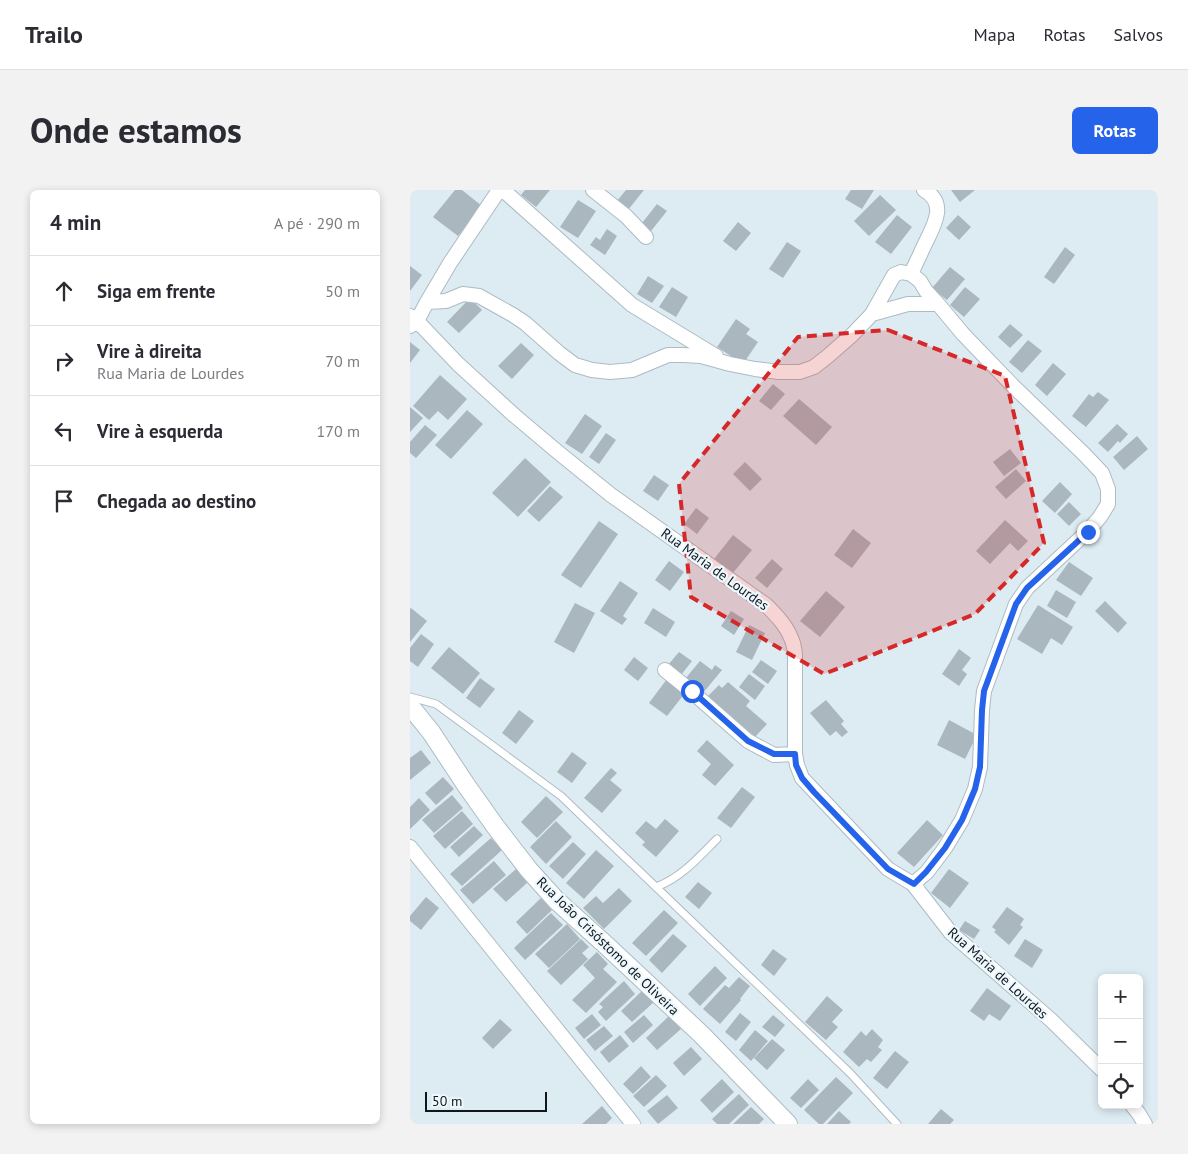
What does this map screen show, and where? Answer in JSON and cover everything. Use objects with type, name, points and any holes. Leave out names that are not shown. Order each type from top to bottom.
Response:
[{"type":"street","points":[[412,321],[427,302],[450,263],[501,190],[632,305],[730,364]]},
{"type":"street","points":[[593,190],[626,216],[646,237]]},
{"type":"street","points":[[911,274],[934,226],[938,213],[936,201],[924,190]]},
{"type":"street","points":[[427,302],[446,301],[464,294],[479,296],[513,314],[575,364],[592,370],[610,372],[632,370],[668,355],[683,354],[701,356],[755,369],[800,372],[814,367],[852,335],[872,314],[894,275],[901,272],[911,274],[920,281],[926,291],[963,334],[1102,473],[1108,489],[1108,504],[1100,517],[1088,532],[1027,588],[1016,604],[984,691],[980,767],[975,789],[962,820],[945,848],[914,884]]},
{"type":"street","points":[[872,314],[908,304],[938,304]]},
{"type":"street","name":"Rua Maria de Lourdes","points":[[412,321],[515,416],[559,453],[611,495],[766,605],[776,615],[792,639],[795,654],[795,754],[796,765],[802,778],[888,869],[914,884],[951,933],[1051,1020],[1098,1066]]},
{"type":"street","points":[[665,670],[692,691],[748,741],[774,754],[795,754]]},
{"type":"street","name":"Rua João Crisóstomo de Oliveira","points":[[410,706],[432,732],[495,826],[529,870],[556,900],[702,1035],[788,1124]]},
{"type":"street","points":[[410,847],[633,1124]]},
{"type":"street","points":[[1135,1109],[1146,1124]]},
{"type":"lane","points":[[410,697],[436,704],[561,796],[850,1073],[897,1124]]},
{"type":"lane","points":[[656,887],[684,871],[717,839]]},
{"type":"highlighted area","points":[[888,330],[1005,376],[1044,543],[975,614],[824,674],[691,597],[679,484],[798,337]]},
{"type":"building","points":[[455,190],[462,190],[482,206],[458,236],[433,217]]},
{"type":"building","points":[[525,190],[550,190],[536,207],[521,195]]},
{"type":"building","points":[[626,190],[644,190],[628,210],[617,201]]},
{"type":"building","points":[[851,190],[874,190],[862,209],[845,199]]},
{"type":"building","points":[[951,190],[975,190],[960,202]]},
{"type":"building","points":[[880,195],[896,210],[869,236],[854,221]]},
{"type":"building","points":[[578,200],[596,211],[578,238],[560,227]]},
{"type":"building","points":[[657,204],[667,211],[651,231],[642,223]]},
{"type":"building","points":[[897,215],[912,227],[891,254],[875,242]]},
{"type":"building","points":[[958,215],[971,227],[959,240],[946,228]]},
{"type":"building","points":[[738,222],[751,233],[736,251],[723,241]]},
{"type":"building","points":[[607,229],[617,236],[605,255],[590,245],[596,237],[600,240]]},
{"type":"building","points":[[787,242],[801,251],[783,278],[769,269]]},
{"type":"building","points":[[1065,247],[1075,255],[1054,284],[1044,277]]},
{"type":"building","points":[[410,266],[422,275],[410,291]]},
{"type":"building","points":[[950,267],[965,279],[947,300],[932,288]]},
{"type":"building","points":[[648,276],[664,286],[652,303],[637,294]]},
{"type":"building","points":[[672,287],[688,297],[676,317],[659,307]]},
{"type":"building","points":[[965,287],[980,299],[964,317],[950,305]]},
{"type":"building","points":[[470,298],[482,310],[459,333],[447,322]]},
{"type":"building","points":[[736,319],[750,329],[746,334],[758,342],[743,364],[717,347]]},
{"type":"building","points":[[1010,324],[1023,335],[1010,348],[998,337]]},
{"type":"building","points":[[1028,340],[1042,351],[1022,373],[1009,362]]},
{"type":"building","points":[[410,342],[420,350],[410,363]]},
{"type":"building","points":[[521,343],[534,355],[512,379],[498,366]]},
{"type":"building","points":[[1053,363],[1066,374],[1047,396],[1035,385]]},
{"type":"building","points":[[440,375],[467,399],[448,420],[438,411],[429,420],[413,406]]},
{"type":"building","points":[[773,384],[785,394],[771,410],[759,401]]},
{"type":"building","points":[[1098,392],[1109,400],[1086,427],[1072,416],[1089,394],[1093,397]]},
{"type":"building","points":[[799,399],[832,427],[816,445],[783,416]]},
{"type":"building","points":[[410,407],[423,418],[410,432]]},
{"type":"building","points":[[467,410],[483,424],[451,459],[435,445]]},
{"type":"building","points":[[585,414],[602,426],[582,454],[565,443]]},
{"type":"building","points":[[1117,424],[1128,434],[1108,452],[1098,443]]},
{"type":"building","points":[[425,425],[437,435],[416,458],[410,453],[410,442]]},
{"type":"building","points":[[606,433],[616,440],[599,464],[589,457]]},
{"type":"building","points":[[1137,436],[1148,449],[1124,470],[1113,457]]},
{"type":"building","points":[[1010,449],[1021,463],[1004,476],[993,462]]},
{"type":"building","points":[[525,458],[551,482],[518,517],[492,493]]},
{"type":"building","points":[[745,462],[762,479],[750,491],[733,474]]},
{"type":"building","points":[[1016,469],[1026,481],[1006,499],[995,487]]},
{"type":"building","points":[[654,475],[669,485],[658,501],[643,491]]},
{"type":"building","points":[[1060,482],[1072,494],[1055,513],[1042,501]]},
{"type":"building","points":[[550,486],[563,497],[539,522],[527,511]]},
{"type":"building","points":[[1069,502],[1081,514],[1069,526],[1057,514]]},
{"type":"building","points":[[696,508],[709,518],[697,534],[684,524]]},
{"type":"building","points":[[1005,520],[1028,541],[1018,551],[1010,543],[990,564],[976,551]]},
{"type":"building","points":[[599,521],[618,534],[581,588],[561,575]]},
{"type":"building","points":[[853,529],[871,543],[852,568],[834,555]]},
{"type":"building","points":[[733,535],[752,550],[732,574],[714,559]]},
{"type":"building","points":[[772,559],[783,569],[767,588],[755,578]]},
{"type":"building","points":[[669,561],[684,572],[670,591],[655,580]]},
{"type":"building","points":[[1069,562],[1093,578],[1081,596],[1056,580]]},
{"type":"building","points":[[620,581],[638,593],[623,616],[627,619],[622,625],[600,611]]},
{"type":"building","points":[[1056,590],[1076,602],[1067,618],[1047,606]]},
{"type":"building","points":[[826,591],[845,607],[820,637],[800,621]]},
{"type":"building","points":[[1105,601],[1127,623],[1118,633],[1095,611]]},
{"type":"building","points":[[575,603],[595,613],[574,653],[554,642]]},
{"type":"building","points":[[1038,605],[1073,627],[1062,645],[1051,638],[1042,654],[1017,639]]},
{"type":"building","points":[[653,608],[675,622],[666,637],[644,623]]},
{"type":"building","points":[[410,609],[427,621],[410,642]]},
{"type":"building","points":[[731,611],[744,619],[734,635],[721,626]]},
{"type":"building","points":[[749,625],[765,633],[752,660],[736,652]]},
{"type":"building","points":[[421,634],[434,644],[418,667],[410,661],[410,648]]},
{"type":"building","points":[[449,647],[480,673],[463,694],[431,668]]},
{"type":"building","points":[[959,649],[971,658],[962,670],[967,674],[959,686],[942,674]]},
{"type":"building","points":[[679,652],[692,661],[681,675],[668,665]]},
{"type":"building","points":[[634,657],[648,668],[638,681],[624,670]]},
{"type":"building","points":[[761,660],[777,671],[768,684],[752,672]]},
{"type":"building","points":[[700,661],[712,670],[715,665],[722,670],[703,693],[685,679]]},
{"type":"building","points":[[749,674],[765,686],[755,700],[739,687]]},
{"type":"building","points":[[480,678],[495,689],[480,708],[466,698]]},
{"type":"building","points":[[667,679],[685,693],[667,716],[649,703]]},
{"type":"building","points":[[728,682],[750,701],[746,706],[767,724],[755,737],[708,696],[719,685],[722,688]]},
{"type":"building","points":[[826,700],[844,721],[841,724],[848,732],[842,737],[836,731],[830,736],[810,713]]},
{"type":"building","points":[[519,710],[534,721],[516,744],[502,733]]},
{"type":"building","points":[[949,720],[977,735],[965,759],[937,745]]},
{"type":"building","points":[[707,740],[734,765],[715,786],[702,775],[711,764],[697,751]]},
{"type":"building","points":[[421,750],[431,763],[410,780],[410,758]]},
{"type":"building","points":[[572,752],[587,763],[572,783],[557,772]]},
{"type":"building","points":[[611,768],[617,773],[610,780],[622,790],[602,813],[584,798]]},
{"type":"building","points":[[443,777],[454,789],[436,805],[425,793]]},
{"type":"building","points":[[742,787],[755,797],[731,828],[717,818]]},
{"type":"building","points":[[452,795],[463,808],[434,833],[422,820]]},
{"type":"building","points":[[546,796],[563,812],[537,838],[521,822]]},
{"type":"building","points":[[419,798],[430,810],[410,829],[410,807]]},
{"type":"building","points":[[462,811],[473,824],[445,849],[433,836]]},
{"type":"building","points":[[665,819],[679,831],[656,857],[642,845],[645,842],[635,833],[646,821],[656,829]]},
{"type":"building","points":[[927,820],[943,835],[914,867],[897,853]]},
{"type":"building","points":[[556,821],[572,837],[546,864],[530,847]]},
{"type":"building","points":[[474,826],[483,835],[459,857],[450,847]]},
{"type":"building","points":[[491,838],[502,850],[462,886],[450,874]]},
{"type":"building","points":[[573,842],[586,854],[563,879],[549,866]]},
{"type":"building","points":[[596,850],[614,866],[584,899],[566,883]]},
{"type":"building","points":[[494,861],[506,875],[473,904],[460,890]]},
{"type":"building","points":[[516,869],[528,882],[506,902],[493,889]]},
{"type":"building","points":[[949,869],[969,883],[950,908],[931,893]]},
{"type":"building","points":[[698,882],[712,893],[699,909],[685,897]]},
{"type":"building","points":[[619,888],[632,901],[604,929],[583,908],[596,896],[603,903]]},
{"type":"building","points":[[426,897],[439,908],[421,930],[410,921],[410,916]]},
{"type":"building","points":[[541,898],[552,910],[527,934],[516,922]]},
{"type":"building","points":[[1007,907],[1024,919],[1020,925],[1023,927],[1009,945],[994,932],[996,930],[992,927]]},
{"type":"building","points":[[664,910],[678,923],[646,956],[632,943]]},
{"type":"building","points":[[551,913],[563,925],[525,960],[514,948]]},
{"type":"building","points":[[965,921],[980,930],[974,939],[959,930]]},
{"type":"building","points":[[567,924],[580,939],[549,968],[535,954]]},
{"type":"building","points":[[673,934],[687,946],[662,973],[649,960]]},
{"type":"building","points":[[581,939],[589,947],[582,953],[588,959],[561,985],[547,971]]},
{"type":"building","points":[[1025,939],[1043,950],[1032,968],[1014,956]]},
{"type":"building","points":[[773,949],[787,959],[774,976],[761,965]]},
{"type":"building","points":[[597,952],[608,964],[603,969],[617,982],[586,1013],[572,1000],[595,978],[583,965]]},
{"type":"building","points":[[715,966],[727,978],[700,1006],[688,994]]},
{"type":"building","points":[[739,977],[750,986],[741,1000],[720,1024],[703,1009],[725,985],[729,988]]},
{"type":"building","points":[[624,981],[635,994],[606,1021],[598,1012],[603,1007],[599,1004]]},
{"type":"building","points":[[987,988],[1011,1006],[1000,1021],[989,1014],[984,1021],[970,1011]]},
{"type":"building","points":[[644,989],[655,1001],[632,1022],[621,1011]]},
{"type":"building","points":[[827,996],[843,1010],[832,1022],[838,1027],[826,1040],[805,1022]]},
{"type":"building","points":[[740,1013],[751,1022],[736,1041],[725,1032]]},
{"type":"building","points":[[592,1014],[601,1025],[584,1039],[575,1028]]},
{"type":"building","points":[[644,1015],[653,1025],[633,1043],[624,1032]]},
{"type":"building","points":[[773,1015],[785,1025],[775,1037],[762,1027]]},
{"type":"building","points":[[669,1016],[681,1029],[657,1050],[646,1038]]},
{"type":"building","points":[[500,1019],[512,1030],[493,1049],[482,1038]]},
{"type":"building","points":[[604,1026],[613,1036],[595,1051],[586,1040]]},
{"type":"building","points":[[872,1029],[883,1040],[878,1047],[882,1050],[871,1062],[867,1059],[859,1067],[843,1052],[861,1031],[866,1036]]},
{"type":"building","points":[[755,1030],[768,1041],[751,1061],[739,1050]]},
{"type":"building","points":[[620,1035],[629,1046],[609,1063],[600,1052]]},
{"type":"building","points":[[772,1039],[785,1050],[767,1070],[754,1058]]},
{"type":"building","points":[[691,1047],[702,1059],[684,1076],[673,1063]]},
{"type":"building","points":[[895,1051],[909,1062],[887,1089],[873,1078]]},
{"type":"building","points":[[641,1066],[651,1077],[633,1094],[623,1084]]},
{"type":"building","points":[[656,1075],[667,1086],[644,1107],[633,1096]]},
{"type":"building","points":[[836,1077],[853,1093],[823,1124],[819,1124],[804,1110]]},
{"type":"building","points":[[722,1079],[734,1092],[712,1113],[700,1100]]},
{"type":"building","points":[[808,1079],[819,1090],[801,1108],[790,1098]]},
{"type":"building","points":[[739,1094],[749,1105],[729,1124],[717,1124],[712,1119]]},
{"type":"building","points":[[667,1095],[678,1108],[658,1124],[647,1111]]},
{"type":"building","points":[[602,1106],[612,1118],[606,1124],[582,1124]]},
{"type":"building","points":[[751,1107],[764,1119],[759,1124],[733,1124]]},
{"type":"building","points":[[941,1109],[954,1120],[950,1124],[928,1124]]},
{"type":"building","points":[[839,1111],[851,1122],[849,1124],[827,1124]]},
{"type":"route","points":[[692,691],[748,741],[774,754],[795,754],[796,765],[802,778],[814,792],[888,869],[914,884],[945,848],[962,820],[975,789],[980,767],[984,691],[1016,604],[1040,574],[1088,532]]}]
